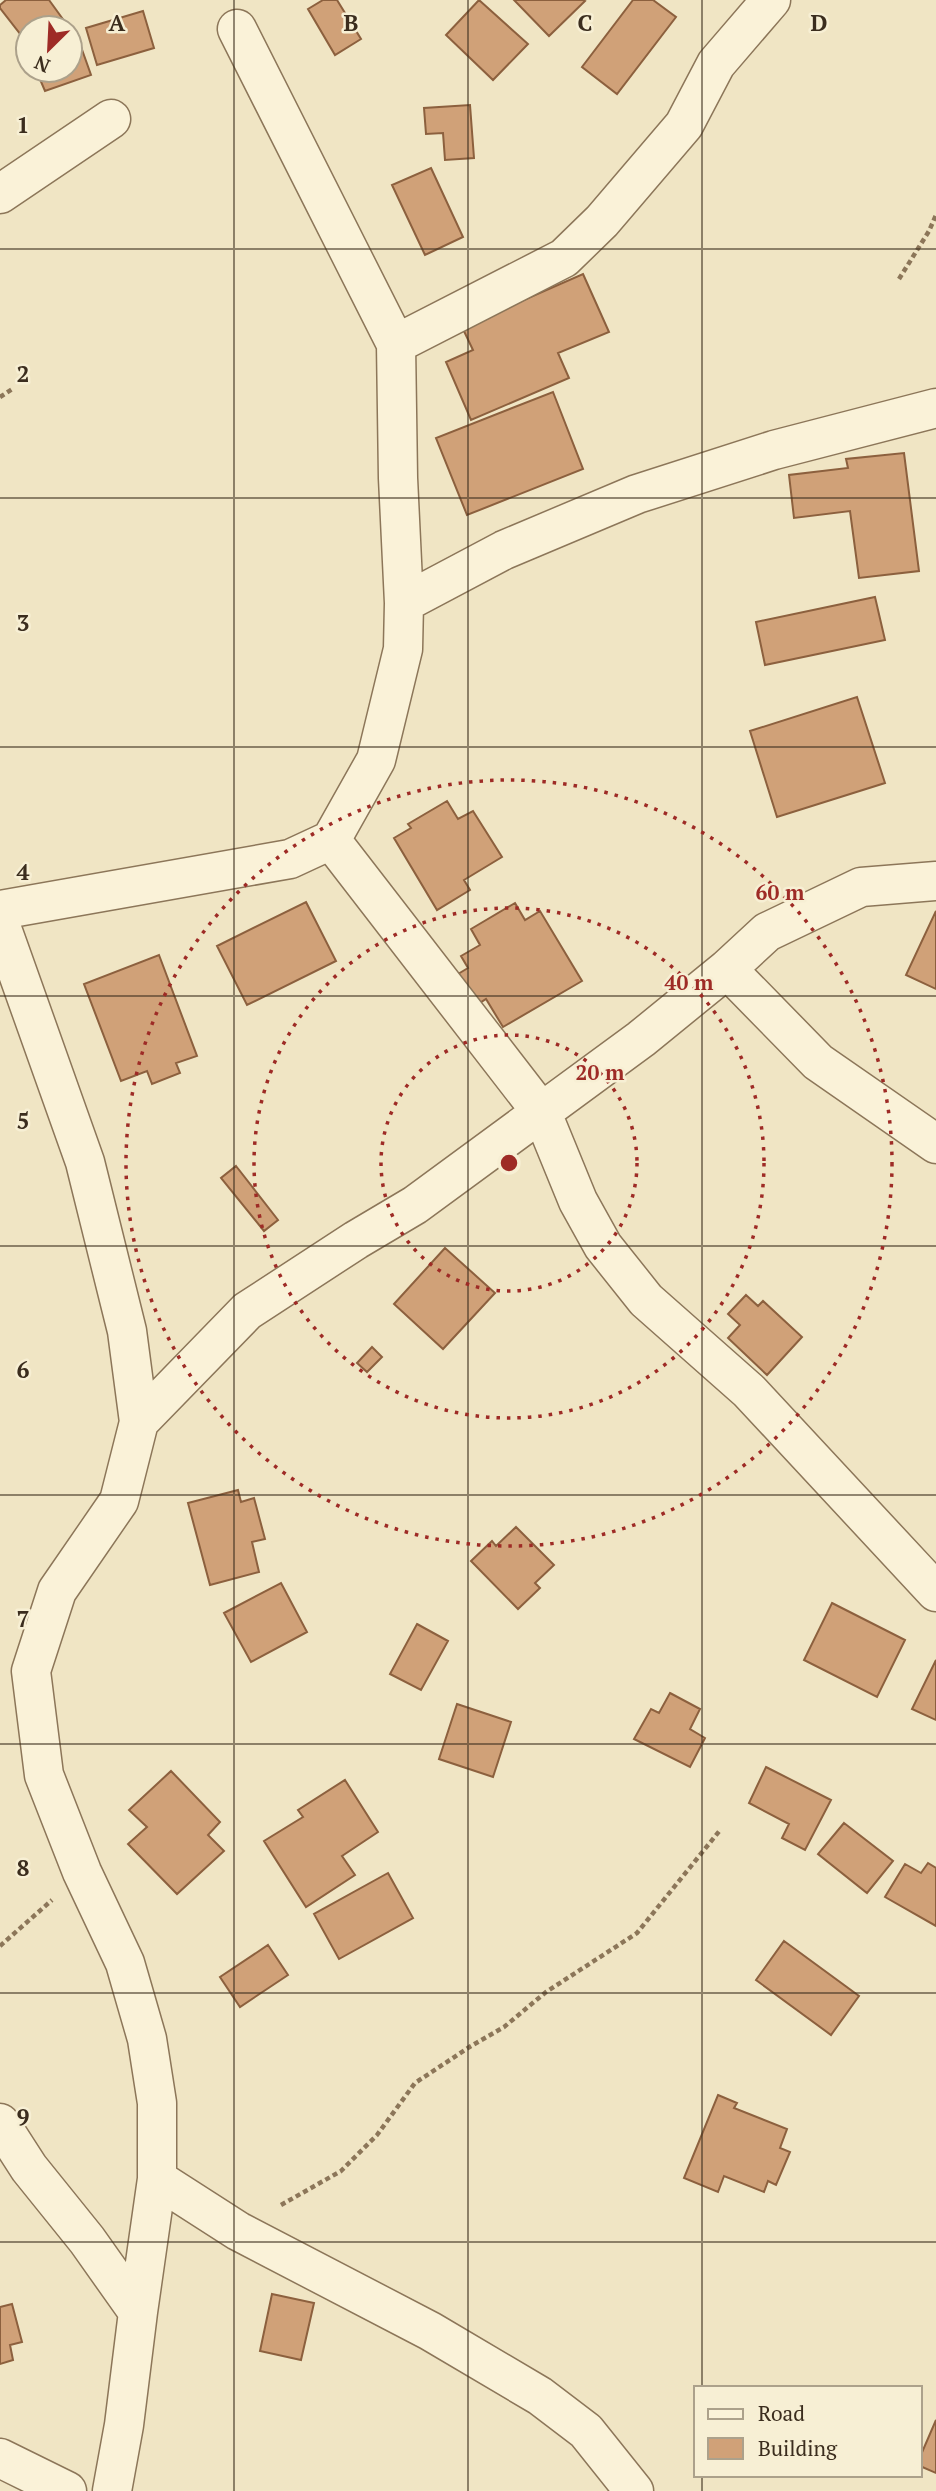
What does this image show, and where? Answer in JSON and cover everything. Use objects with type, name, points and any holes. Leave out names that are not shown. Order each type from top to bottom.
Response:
[{"type":"street","points":[[396,344],[564,258],[602,221],[684,125],[716,64],[771,0]]},
{"type":"street","points":[[0,910],[290,859],[331,840],[376,760],[404,649],[396,344],[237,29]]},
{"type":"street","points":[[0,194],[111,119]]},
{"type":"street","points":[[404,603],[504,550],[637,494],[774,450],[936,408]]},
{"type":"street","points":[[331,840],[542,1112],[578,1201],[603,1246],[646,1300],[749,1391],[932,1576]]},
{"type":"street","points":[[139,1422],[247,1311],[415,1205],[641,1039],[727,969],[767,932],[860,887],[936,881]]},
{"type":"street","points":[[0,923],[85,1162],[127,1331],[139,1422],[119,1501],[57,1591],[15,1663],[44,1775],[82,1872],[125,1963],[147,2039],[157,2103],[158,2179],[124,2425],[112,2491]]},
{"type":"street","points":[[727,969],[818,1062],[936,1144]]},
{"type":"street","points":[[0,2123],[29,2168],[87,2240],[138,2312]]},
{"type":"street","points":[[158,2179],[238,2231],[430,2331],[540,2396],[586,2431],[634,2491]]},
{"type":"street","points":[[0,2458],[67,2491]]},
{"type":"path","points":[[899,279],[936,215]]},
{"type":"path","points":[[0,397],[14,388]]},
{"type":"path","points":[[238,2231],[341,2171],[377,2135],[415,2083],[504,2027],[546,1992],[638,1933],[721,1829]]},
{"type":"path","points":[[0,1946],[82,1872]]},
{"type":"building","points":[[6,0],[49,0],[59,14],[14,14],[14,26],[0,5]]},
{"type":"building","points":[[323,0],[337,0],[361,39],[335,55],[308,9]]},
{"type":"building","points":[[479,0],[528,44],[493,80],[446,35]]},
{"type":"building","points":[[514,0],[583,0],[585,1],[549,36]]},
{"type":"building","points":[[633,0],[653,0],[676,17],[617,94],[582,67]]},
{"type":"building","points":[[143,11],[154,48],[97,65],[86,28]]},
{"type":"building","points":[[84,55],[91,75],[84,77]]},
{"type":"building","points":[[42,84],[65,84],[45,91]]},
{"type":"building","points":[[470,105],[474,158],[445,160],[443,133],[426,134],[424,108]]},
{"type":"building","points":[[431,168],[463,237],[425,255],[392,185]]},
{"type":"building","points":[[583,274],[609,332],[558,353],[569,378],[471,420],[446,362],[473,350],[462,327]]},
{"type":"building","points":[[553,392],[583,469],[467,515],[436,438]]},
{"type":"building","points":[[904,453],[919,571],[859,578],[850,511],[794,518],[789,475],[848,468],[846,459]]},
{"type":"building","points":[[875,597],[885,640],[765,665],[756,622]]},
{"type":"building","points":[[857,697],[885,783],[777,817],[750,731]]},
{"type":"building","points":[[447,801],[458,819],[473,811],[502,857],[464,880],[470,890],[437,910],[394,838],[411,828],[408,824]]},
{"type":"building","points":[[306,902],[336,961],[247,1005],[217,946]]},
{"type":"building","points":[[515,903],[525,920],[540,911],[582,981],[503,1027],[486,999],[472,1008],[453,977],[468,968],[461,956],[480,945],[471,929]]},
{"type":"building","points":[[936,911],[936,989],[906,975]]},
{"type":"building","points":[[159,955],[197,1056],[176,1063],[180,1073],[152,1084],[147,1071],[121,1081],[84,984]]},
{"type":"building","points":[[236,1166],[278,1220],[264,1231],[221,1178]]},
{"type":"building","points":[[445,1248],[495,1293],[443,1349],[394,1304]]},
{"type":"building","points":[[746,1295],[758,1306],[763,1301],[802,1337],[767,1375],[728,1338],[740,1325],[728,1314]]},
{"type":"building","points":[[372,1347],[382,1357],[367,1372],[357,1363]]},
{"type":"building","points":[[238,1490],[241,1502],[254,1498],[265,1539],[252,1542],[259,1572],[210,1585],[188,1503]]},
{"type":"building","points":[[516,1527],[554,1565],[535,1583],[540,1588],[518,1609],[471,1561],[492,1541],[496,1546]]},
{"type":"building","points":[[281,1583],[307,1632],[251,1662],[224,1613]]},
{"type":"building","points":[[832,1603],[905,1640],[877,1697],[804,1660]]},
{"type":"building","points":[[417,1624],[448,1641],[421,1690],[390,1674]]},
{"type":"building","points":[[936,1660],[936,1720],[912,1709]]},
{"type":"building","points":[[670,1693],[700,1709],[690,1729],[705,1738],[690,1767],[634,1739],[651,1709],[659,1713]]},
{"type":"building","points":[[457,1704],[511,1722],[493,1777],[439,1759]]},
{"type":"building","points":[[766,1767],[831,1800],[805,1850],[782,1838],[789,1824],[749,1803]]},
{"type":"building","points":[[171,1771],[220,1822],[208,1835],[224,1851],[177,1894],[128,1844],[147,1827],[129,1810]]},
{"type":"building","points":[[345,1780],[378,1832],[342,1856],[355,1875],[306,1907],[264,1841],[303,1817],[298,1810]]},
{"type":"building","points":[[844,1823],[893,1861],[867,1893],[818,1854]]},
{"type":"building","points":[[928,1863],[936,1868],[936,1926],[885,1897],[905,1864],[921,1873]]},
{"type":"building","points":[[388,1873],[413,1918],[339,1959],[314,1914]]},
{"type":"building","points":[[784,1941],[859,1996],[831,2035],[756,1980]]},
{"type":"building","points":[[268,1945],[288,1975],[240,2007],[220,1977]]},
{"type":"building","points":[[718,2095],[737,2103],[734,2108],[787,2129],[780,2148],[790,2152],[776,2185],[768,2181],[764,2192],[724,2176],[718,2192],[684,2178]]},
{"type":"building","points":[[272,2294],[314,2303],[301,2360],[260,2351]]},
{"type":"building","points":[[12,2304],[22,2342],[10,2345],[13,2360],[0,2364],[0,2307]]},
{"type":"building","points":[[936,2420],[936,2473],[922,2467],[922,2452]]}]
